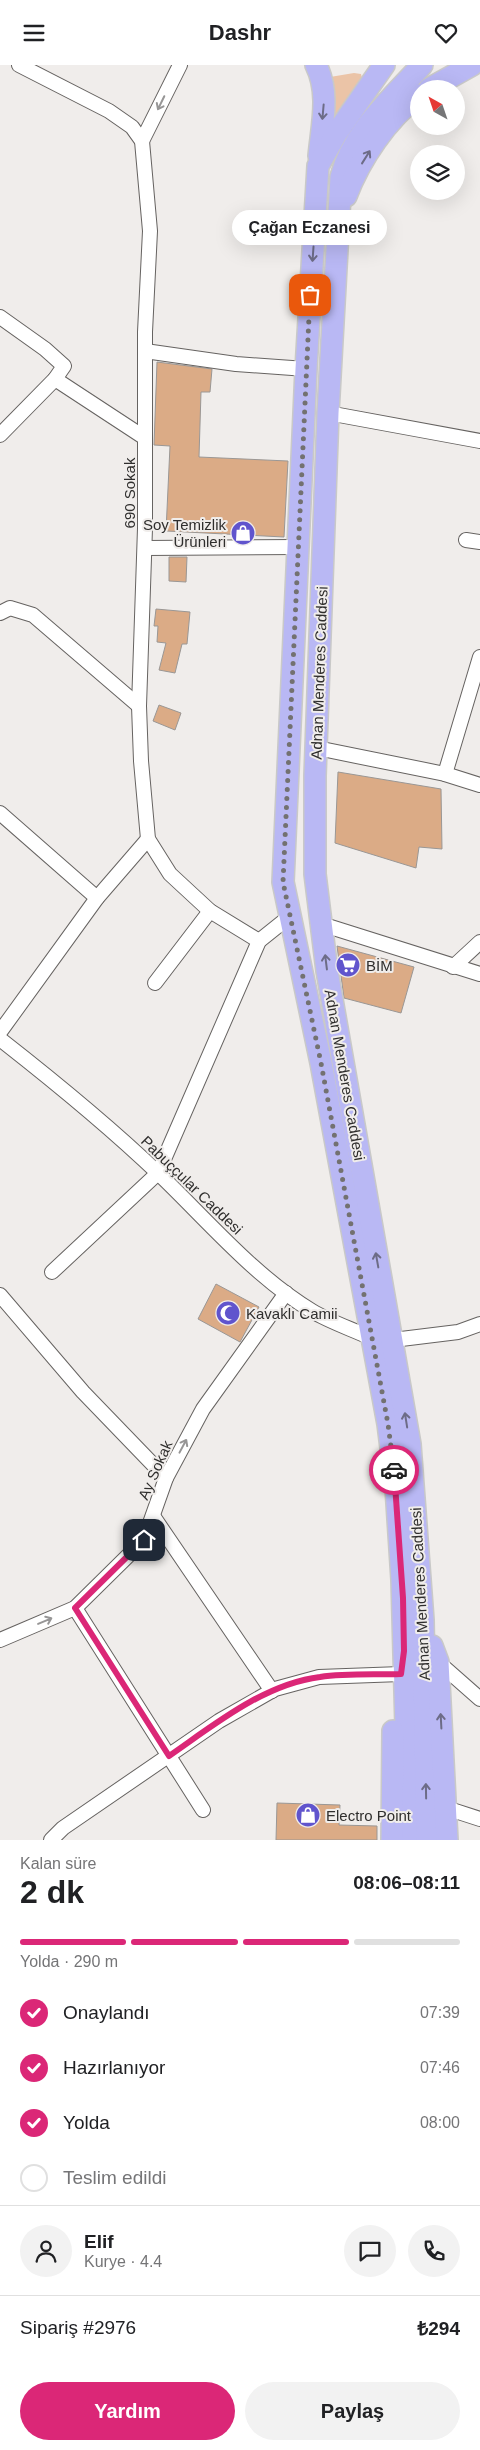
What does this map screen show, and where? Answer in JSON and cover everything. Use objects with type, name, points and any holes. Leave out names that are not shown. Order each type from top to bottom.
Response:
[{"type":"main road","points":[[316,65],[321,77],[324,99],[318,166]]},
{"type":"main road","name":"Adnan Menderes Caddesi","points":[[384,65],[336,134],[318,166],[306,369],[283,882],[321,1063],[388,1424],[396,1488],[404,1651],[408,1840]]},
{"type":"main road","name":"Adnan Menderes Caddesi","points":[[422,65],[387,104],[353,147],[345,161],[341,177],[337,217],[328,413],[317,748],[315,874],[321,924],[362,1174],[393,1340],[410,1445],[423,1620],[426,1840]]},
{"type":"main road","points":[[445,80],[472,65]]},
{"type":"main road","points":[[337,217],[351,182],[372,148],[395,117],[410,103]]},
{"type":"main road","points":[[423,1620],[438,1662],[447,1840]]},
{"type":"main road","points":[[392,1840],[394,1717],[404,1651]]},
{"type":"street","points":[[19,65],[109,111],[132,127],[142,141],[180,65]]},
{"type":"street","name":"690 Sokak","points":[[142,141],[150,231],[145,351],[145,548],[139,706],[141,761],[148,839],[170,874],[210,911],[259,941]]},
{"type":"street","points":[[0,317],[45,349],[64,366],[55,379],[0,435]]},
{"type":"street","points":[[145,351],[236,364],[306,369]]},
{"type":"street","points":[[55,379],[145,438]]},
{"type":"street","points":[[328,413],[480,441]]},
{"type":"street","points":[[145,548],[299,547]]},
{"type":"street","points":[[0,613],[10,608],[32,615],[139,706]]},
{"type":"street","points":[[446,774],[480,657]]},
{"type":"street","points":[[317,748],[446,774],[480,785]]},
{"type":"street","points":[[0,813],[96,898]]},
{"type":"street","points":[[0,1031],[96,898],[148,839]]},
{"type":"street","points":[[155,983],[210,911]]},
{"type":"street","points":[[52,1272],[158,1173],[259,941],[289,917]]},
{"type":"street","points":[[321,924],[480,974]]},
{"type":"street","points":[[453,967],[480,942]]},
{"type":"street","name":"Pabuççular Caddesi","points":[[0,1039],[59,1085],[158,1173],[252,1265],[286,1293],[313,1312],[371,1338]]},
{"type":"street","name":"Ay Sokak","points":[[0,1640],[75,1608],[144,1540],[166,1478],[203,1409],[286,1293]]},
{"type":"street","points":[[0,1295],[83,1392],[166,1478]]},
{"type":"street","points":[[393,1340],[458,1332],[480,1324]]},
{"type":"street","points":[[153,1516],[272,1691]]},
{"type":"street","points":[[75,1608],[203,1810]]},
{"type":"street","points":[[438,1662],[480,1699]]},
{"type":"street","points":[[51,1840],[63,1827],[220,1721],[272,1691],[319,1677],[401,1674]]},
{"type":"street","points":[[446,1808],[480,1819]]},
{"type":"shaded area","points":[[354,73],[361,74],[363,82],[331,122],[330,77]]},
{"type":"building","points":[[157,362],[212,369],[210,392],[201,392],[199,457],[288,461],[284,537],[166,531],[170,446],[154,445]]},
{"type":"building","points":[[169,557],[187,557],[186,582],[169,581]]},
{"type":"building","points":[[156,609],[190,612],[187,644],[182,644],[175,673],[159,670],[166,643],[157,642],[158,626],[154,626]]},
{"type":"building","points":[[159,705],[181,713],[175,730],[153,721]]},
{"type":"building","points":[[338,772],[441,789],[442,849],[419,847],[416,868],[335,843]]},
{"type":"building","points":[[337,946],[414,967],[401,1013],[344,998]]},
{"type":"building","name":"Kavaklı Camii","points":[[216,1284],[259,1307],[240,1342],[198,1319]]},
{"type":"building","name":"Electro Point","points":[[277,1803],[340,1805],[339,1825],[377,1826],[377,1840],[276,1840]]},
{"type":"way so far","points":[[310,295],[283,882],[321,1063],[388,1424],[394,1470]]},
{"type":"place","name":"Çağan Eczanesi","points":[[310,295]]},
{"type":"place","name":"Soy Temizlik Ürünleri","points":[[243,533]]},
{"type":"place","name":"BİM","points":[[348,965]]},
{"type":"place","name":"Kavaklı Camii","points":[[228,1313]]},
{"type":"place","name":"Electro Point","points":[[308,1815]]},
{"type":"route","points":[[144,1540],[75,1608],[169,1756],[220,1721],[275,1689],[319,1677],[401,1674],[404,1651],[403,1598],[394,1470]]}]
